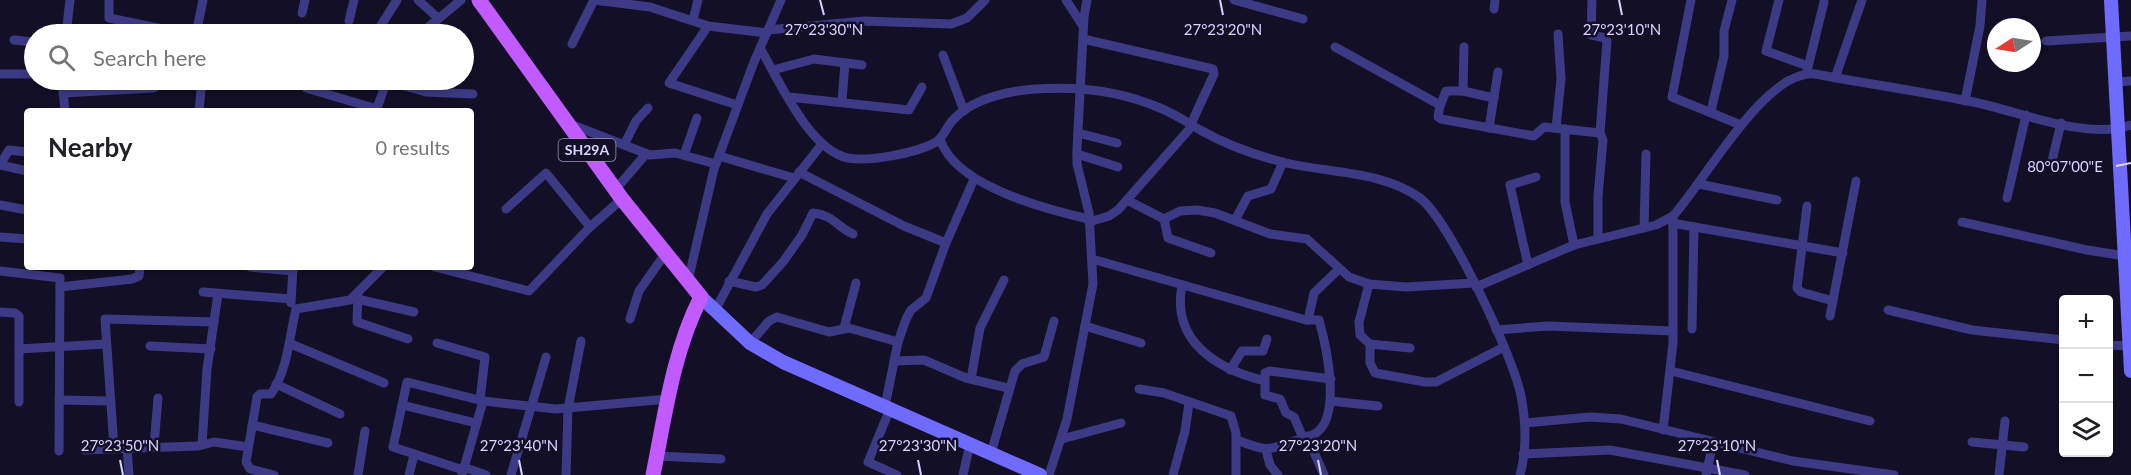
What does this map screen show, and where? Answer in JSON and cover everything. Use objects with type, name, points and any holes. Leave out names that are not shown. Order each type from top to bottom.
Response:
[{"type":"main road","name":"SH29A","points":[[479,0],[619,194],[701,297]]},
{"type":"main road","points":[[653,475],[684,333],[701,297]]},
{"type":"street","points":[[66,24],[67,0]]},
{"type":"street","points":[[109,0],[109,18],[138,24]]},
{"type":"street","points":[[198,24],[202,0]]},
{"type":"street","points":[[302,13],[305,0]]},
{"type":"street","points":[[349,21],[354,0]]},
{"type":"street","points":[[382,24],[397,0]]},
{"type":"street","points":[[418,0],[438,18]]},
{"type":"street","points":[[431,24],[461,0]]},
{"type":"street","points":[[572,44],[594,0],[650,7],[708,26],[768,31],[864,21],[951,24],[967,18],[985,0]]},
{"type":"street","points":[[693,20],[699,0]]},
{"type":"street","points":[[688,281],[717,160],[737,105],[781,0]]},
{"type":"street","points":[[1066,0],[1083,26]]},
{"type":"street","points":[[1049,475],[1062,438],[1092,296],[1089,220],[1077,154],[1083,26],[1087,0]]},
{"type":"street","points":[[1234,0],[1303,19]]},
{"type":"street","points":[[1592,0],[1591,34],[1605,38],[1607,41],[1599,133],[1603,140],[1598,196],[1598,239]]},
{"type":"street","points":[[1692,0],[1672,96],[1742,125]]},
{"type":"street","points":[[1711,111],[1724,56],[1724,31],[1732,0]]},
{"type":"street","points":[[1779,0],[1766,51],[1807,70],[1835,78],[1965,101],[2061,123],[2096,129],[2125,127]]},
{"type":"street","points":[[1835,78],[1862,0]]},
{"type":"street","points":[[1965,101],[1980,26],[1982,0]]},
{"type":"street","points":[[2111,0],[2117,82],[2125,127],[2125,256],[2131,371]]},
{"type":"street","points":[[1807,70],[1824,2]]},
{"type":"street","points":[[708,26],[669,83],[737,105]]},
{"type":"street","points":[[1558,34],[1565,202],[1574,245]]},
{"type":"street","points":[[2046,41],[2131,36]]},
{"type":"street","points":[[940,139],[947,156],[974,179],[1051,209],[1089,220],[1109,216],[1127,200],[1192,125],[1214,74],[1213,69],[1083,39]]},
{"type":"street","points":[[14,40],[24,41]]},
{"type":"street","points":[[1335,47],[1440,106]]},
{"type":"street","points":[[1463,91],[1464,47]]},
{"type":"street","points":[[760,48],[822,144],[836,155],[868,159],[892,155],[940,139],[952,121],[984,100],[1018,90],[1081,88],[1141,101],[1216,138],[1283,162],[1370,178],[1415,195],[1429,207],[1441,224],[1475,285],[1504,347],[1521,393],[1525,423],[1520,475]]},
{"type":"street","points":[[943,55],[964,111]]},
{"type":"street","points":[[773,70],[814,59],[862,65]]},
{"type":"street","points":[[843,101],[845,63]]},
{"type":"street","points":[[1663,430],[1671,371],[1673,331],[1673,220],[1742,125],[1777,87],[1807,70]]},
{"type":"street","points":[[1489,128],[1498,72]]},
{"type":"street","points":[[0,74],[24,74]]},
{"type":"street","points":[[2117,82],[2131,81]]},
{"type":"street","points":[[789,96],[909,110],[922,87]]},
{"type":"street","points":[[63,90],[65,108]]},
{"type":"street","points":[[63,93],[117,90]]},
{"type":"street","points":[[199,108],[201,90]]},
{"type":"street","points":[[312,90],[370,108]]},
{"type":"street","points":[[377,108],[383,90]]},
{"type":"street","points":[[420,90],[473,94]]},
{"type":"street","points":[[1494,98],[1463,91],[1446,92],[1438,116],[1440,119],[1534,136],[1543,128],[1599,133]]},
{"type":"street","points":[[624,145],[636,121],[648,108]]},
{"type":"street","points":[[2007,198],[2026,115]]},
{"type":"street","points":[[684,155],[697,118]]},
{"type":"street","points":[[568,123],[653,156],[672,152],[797,175],[946,243]]},
{"type":"street","points":[[2052,161],[2061,123]]},
{"type":"street","points":[[1078,132],[1117,143]]},
{"type":"street","points":[[714,312],[767,214],[822,144]]},
{"type":"street","points":[[24,152],[9,150],[0,165],[24,170]]},
{"type":"street","points":[[447,270],[529,291],[619,194],[646,154]]},
{"type":"street","points":[[1077,154],[1119,168]]},
{"type":"street","points":[[1644,228],[1646,154]]},
{"type":"street","points":[[1234,220],[1248,196],[1271,189],[1283,162]]},
{"type":"street","points":[[506,209],[546,173],[590,227]]},
{"type":"street","points":[[1528,264],[1510,185],[1536,177]]},
{"type":"street","points":[[897,475],[868,462],[887,408],[898,342],[910,310],[926,298],[946,243],[974,179]]},
{"type":"street","points":[[1830,316],[1856,181]]},
{"type":"street","points":[[1699,184],[1777,200]]},
{"type":"street","points":[[1127,200],[1164,219]]},
{"type":"street","points":[[0,205],[24,209]]},
{"type":"street","points":[[1808,206],[1797,290],[1833,301]]},
{"type":"street","points":[[1164,219],[1180,211],[1197,210],[1234,220],[1270,234],[1311,241],[1349,277],[1369,284],[1406,287],[1475,285],[1574,245],[1673,220],[1694,227],[1802,244],[1843,253]]},
{"type":"street","points":[[729,281],[762,285],[802,235],[813,213],[833,218],[840,228],[853,234]]},
{"type":"street","points":[[1164,219],[1167,237],[1212,254]]},
{"type":"street","points":[[1962,222],[2087,250],[2125,256]]},
{"type":"street","points":[[1692,329],[1694,227]]},
{"type":"street","points":[[0,237],[24,239]]},
{"type":"street","points":[[630,319],[639,291],[665,254]]},
{"type":"street","points":[[1092,259],[1308,320],[1320,321],[1331,380],[1330,401],[1320,429],[1305,437],[1266,450],[1237,440]]},
{"type":"street","points":[[1308,320],[1314,292],[1339,269]]},
{"type":"street","points":[[60,287],[135,278],[139,276],[140,270]]},
{"type":"street","points":[[274,475],[247,467],[248,447],[257,396],[271,394],[291,344],[296,309],[291,299],[293,270]]},
{"type":"street","points":[[296,309],[346,301],[357,296],[381,270]]},
{"type":"street","points":[[0,271],[58,276],[60,287],[59,451]]},
{"type":"street","points":[[971,379],[980,328],[1004,280]]},
{"type":"street","points":[[844,328],[856,283]]},
{"type":"street","points":[[1369,284],[1358,326],[1360,335],[1370,344],[1410,348]]},
{"type":"street","points":[[1182,285],[1182,309],[1195,344],[1206,356],[1230,369],[1264,381]]},
{"type":"street","points":[[203,292],[291,299]]},
{"type":"street","points":[[202,445],[210,349],[218,294]]},
{"type":"street","points":[[357,296],[414,312]]},
{"type":"street","points":[[357,296],[357,322],[408,339]]},
{"type":"street","points":[[701,297],[714,312],[750,343],[806,374],[991,453],[1026,472],[1040,475]]},
{"type":"street","points":[[1888,310],[1972,330],[2059,339]]},
{"type":"street","points":[[0,312],[19,315],[20,402]]},
{"type":"street","points":[[750,343],[774,317],[829,332],[844,328],[898,342]]},
{"type":"street","points":[[114,448],[105,344],[104,322],[106,318],[214,322]]},
{"type":"street","points":[[991,453],[1008,388],[1018,367],[1044,357],[1054,321]]},
{"type":"street","points":[[1085,326],[1142,343]]},
{"type":"street","points":[[1496,330],[1548,326],[1673,331]]},
{"type":"street","points":[[1230,369],[1242,351],[1263,351],[1267,339]]},
{"type":"street","points":[[566,475],[568,409],[581,341]]},
{"type":"street","points":[[437,343],[485,357],[482,400],[463,471]]},
{"type":"street","points":[[19,349],[105,344]]},
{"type":"street","points":[[291,344],[384,382]]},
{"type":"street","points":[[1370,344],[1370,363],[1375,373],[1425,382],[1450,376],[1504,347]]},
{"type":"street","points":[[2113,345],[2130,346]]},
{"type":"street","points":[[150,346],[210,349]]},
{"type":"street","points":[[511,475],[546,357]]},
{"type":"street","points":[[894,362],[924,360],[971,379],[1008,388]]},
{"type":"street","points":[[1324,475],[1294,417],[1286,413],[1280,399],[1265,395],[1264,381],[1265,373],[1269,371],[1331,380]]},
{"type":"street","points":[[1671,371],[1870,421]]},
{"type":"street","points":[[486,475],[463,471],[393,447],[409,382],[482,400],[568,409],[668,399]]},
{"type":"street","points":[[276,384],[340,414]]},
{"type":"street","points":[[1139,388],[1161,392],[1189,403],[1228,413],[1234,420],[1237,440],[1236,475]]},
{"type":"street","points":[[154,446],[158,398]]},
{"type":"street","points":[[59,400],[110,401]]},
{"type":"street","points":[[1330,401],[1378,406]]},
{"type":"street","points":[[1173,475],[1185,431],[1189,403]]},
{"type":"street","points":[[402,405],[476,423]]},
{"type":"street","points":[[1525,423],[1605,417],[1844,472],[1894,475]]},
{"type":"street","points":[[2000,475],[2005,421]]},
{"type":"street","points":[[1062,438],[1121,423]]},
{"type":"street","points":[[252,425],[328,443]]},
{"type":"street","points":[[358,475],[365,431]]},
{"type":"street","points":[[84,450],[202,445],[211,442],[248,447]]},
{"type":"street","points":[[1972,442],[2024,447]]},
{"type":"street","points":[[1706,471],[1713,443]]},
{"type":"street","points":[[963,475],[970,444]]},
{"type":"street","points":[[127,447],[129,475]]},
{"type":"street","points":[[1266,450],[1270,465],[1278,475]]},
{"type":"street","points":[[1523,454],[1610,450],[1706,471],[1745,475]]},
{"type":"street","points":[[409,475],[414,455]]},
{"type":"street","points":[[657,456],[721,459]]}]
